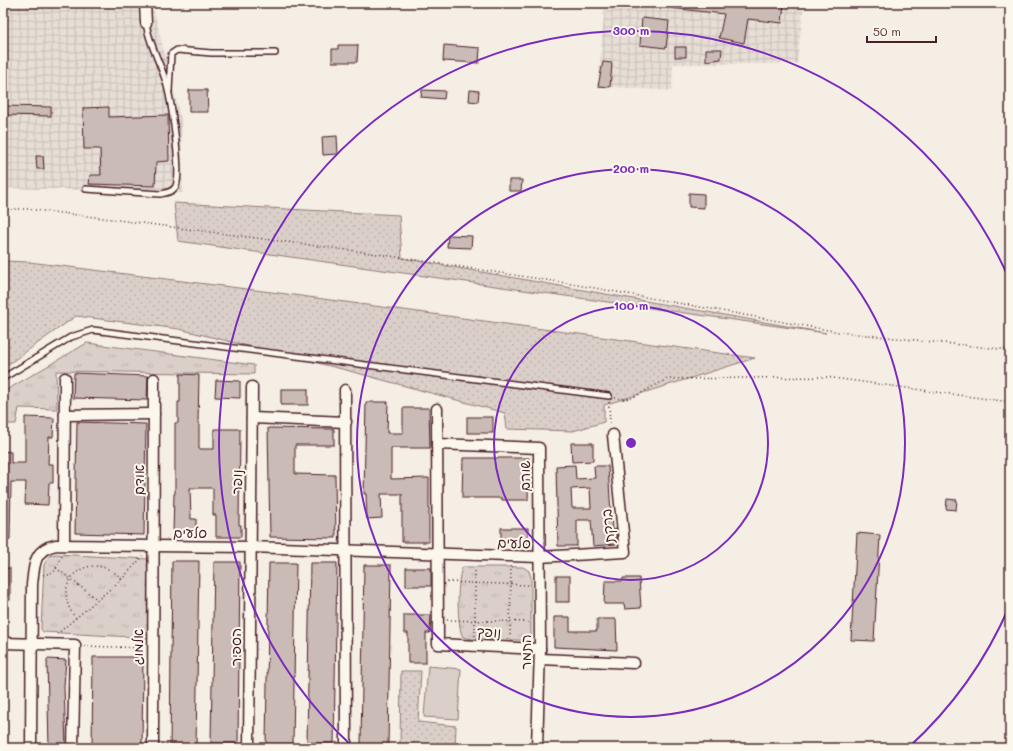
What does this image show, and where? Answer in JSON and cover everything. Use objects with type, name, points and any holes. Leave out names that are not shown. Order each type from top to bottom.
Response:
[{"type":"street","points":[[145,3],[146,23]]},
{"type":"street","points":[[64,545],[65,378]]},
{"type":"street","name":"אודם","points":[[153,546],[154,379]]},
{"type":"street","name":"נופר","points":[[250,547],[252,387]]},
{"type":"street","points":[[345,390],[347,550],[346,748]]},
{"type":"street","points":[[437,409],[438,619]]},
{"type":"street","points":[[65,414],[154,414]]},
{"type":"street","points":[[252,418],[346,422]]},
{"type":"street","name":"ברקת","points":[[540,557],[625,552],[613,435]]},
{"type":"street","name":"שוהם","points":[[437,444],[538,448],[540,557]]},
{"type":"street","name":"סלעים","points":[[31,748],[31,644],[33,575],[40,552],[45,547],[64,545],[250,547],[475,556],[540,557]]},
{"type":"street","name":"אלמוג","points":[[153,546],[153,748]]},
{"type":"street","name":"הספיר","points":[[249,748],[250,547]]},
{"type":"street","name":"התמר","points":[[537,748],[540,654],[540,557]]},
{"type":"street","name":"נופך","points":[[438,619],[438,644],[510,647],[540,654],[634,663]]},
{"type":"street","points":[[3,643],[75,645],[74,748]]},
{"type":"lane","points":[[86,190],[160,194],[169,193],[176,186],[178,165],[166,81],[148,34],[146,23]]},
{"type":"lane","points":[[169,98],[171,54],[177,50],[211,53],[275,53]]},
{"type":"lane","points":[[3,378],[71,337],[93,330],[609,396]]},
{"type":"path","points":[[3,209],[27,209],[103,218],[371,253],[572,284],[839,332],[1010,350]]},
{"type":"path","points":[[613,435],[609,422],[609,396],[623,400],[632,398],[667,379],[826,377],[1010,402]]},
{"type":"path","points":[[33,575],[45,575],[54,572],[62,557],[64,545]]},
{"type":"path","points":[[45,645],[122,579],[153,546]]},
{"type":"path","points":[[475,556],[475,645]]},
{"type":"path","points":[[510,647],[511,557]]},
{"type":"path","points":[[76,618],[66,604],[66,594],[71,579],[80,570],[95,565],[108,568],[122,579]]},
{"type":"path","points":[[56,568],[98,600]]},
{"type":"path","points":[[437,581],[540,585]]},
{"type":"path","points":[[438,619],[540,622]]},
{"type":"path","points":[[75,645],[152,648]]},
{"type":"shaded area","points":[[3,3],[152,3],[181,120],[183,193],[3,188]]},
{"type":"shaded area","points":[[605,3],[804,3],[797,64],[673,64],[672,91],[598,86]]},
{"type":"green space","points":[[174,203],[399,215],[402,258],[826,333],[178,241]]},
{"type":"green space","points":[[3,261],[29,262],[279,293],[755,358],[604,405],[604,422],[573,431],[507,429],[505,413],[346,370],[179,329],[76,316],[3,368]]},
{"type":"green space","points":[[87,343],[254,365],[254,374],[56,371],[57,409],[19,408],[16,424],[3,424],[3,392]]},
{"type":"green space","points":[[55,554],[148,559],[150,638],[43,632],[41,629],[44,565],[49,556]]},
{"type":"green space","points":[[463,567],[523,567],[529,571],[531,578],[531,635],[523,640],[472,639],[463,637],[459,624],[458,591],[459,580]]},
{"type":"green space","points":[[428,666],[461,669],[458,719],[424,717]]},
{"type":"green space","points":[[401,671],[421,671],[418,722],[456,726],[455,748],[400,748]]},
{"type":"building","points":[[671,3],[730,3],[748,5],[748,3],[784,4],[782,23],[748,19],[744,43],[719,38],[724,14],[671,8]]},
{"type":"building","points":[[642,18],[669,21],[666,48],[640,45]]},
{"type":"building","points":[[338,45],[358,45],[357,62],[332,62],[332,49],[338,49]]},
{"type":"building","points":[[444,45],[480,48],[479,63],[443,61]]},
{"type":"building","points":[[675,47],[686,47],[686,57],[675,57]]},
{"type":"building","points":[[706,49],[722,49],[721,59],[706,61]]},
{"type":"building","points":[[603,62],[612,63],[610,87],[598,86]]},
{"type":"building","points":[[189,90],[207,90],[208,112],[189,112]]},
{"type":"building","points":[[422,90],[445,91],[444,99],[421,97]]},
{"type":"building","points":[[470,90],[479,91],[478,102],[469,101]]},
{"type":"building","points":[[3,106],[51,107],[51,116],[3,115]]},
{"type":"building","points":[[109,107],[109,117],[168,115],[169,161],[156,162],[155,186],[89,184],[90,175],[101,175],[100,149],[84,149],[83,108]]},
{"type":"building","points":[[337,136],[338,154],[323,155],[322,137]]},
{"type":"building","points":[[36,156],[43,156],[44,169],[37,169]]},
{"type":"building","points":[[509,180],[522,180],[521,191],[509,191]]},
{"type":"building","points":[[689,193],[704,194],[704,208],[689,207]]},
{"type":"building","points":[[448,235],[472,236],[471,248],[447,247]]},
{"type":"building","points":[[74,373],[148,376],[147,400],[73,398]]},
{"type":"building","points":[[180,374],[199,375],[199,449],[214,449],[214,429],[240,429],[239,525],[241,525],[241,537],[216,537],[216,515],[213,515],[213,488],[190,488],[191,519],[196,519],[196,533],[173,534],[175,494],[175,423],[178,423]]},
{"type":"building","points":[[216,380],[240,381],[240,398],[215,397]]},
{"type":"building","points":[[281,389],[308,389],[308,405],[281,405]]},
{"type":"building","points":[[366,402],[388,402],[387,433],[403,433],[403,408],[429,408],[430,448],[391,448],[391,479],[429,478],[429,542],[402,542],[402,494],[381,494],[382,518],[367,519],[366,494],[364,494]]},
{"type":"building","points":[[25,417],[54,418],[53,437],[49,437],[48,464],[53,464],[53,483],[49,483],[48,505],[25,504],[26,482],[11,482],[10,540],[3,540],[3,451],[11,452],[11,463],[25,463]]},
{"type":"building","points":[[467,417],[493,417],[493,433],[467,433]]},
{"type":"building","points":[[77,422],[146,424],[144,535],[75,533]]},
{"type":"building","points":[[268,428],[334,429],[334,445],[295,445],[295,474],[335,475],[336,538],[270,537]]},
{"type":"building","points":[[571,443],[593,443],[593,461],[572,462]]},
{"type":"building","points":[[463,458],[529,458],[528,500],[502,500],[502,498],[462,498]]},
{"type":"building","points":[[575,465],[576,479],[595,478],[594,466],[608,466],[612,530],[616,529],[617,544],[593,546],[591,520],[577,520],[577,546],[558,546],[556,466]],"holes":[[[590,488],[591,508],[572,508],[571,489]]]},
{"type":"building","points":[[947,499],[957,500],[956,510],[946,509]]},
{"type":"building","points":[[501,528],[528,528],[528,544],[501,544]]},
{"type":"building","points":[[857,533],[880,535],[874,641],[851,640]]},
{"type":"building","points":[[172,561],[199,561],[196,748],[170,748]]},
{"type":"building","points":[[214,562],[240,562],[238,743],[211,743]]},
{"type":"building","points":[[269,563],[296,563],[293,744],[266,744]]},
{"type":"building","points":[[310,563],[337,563],[334,743],[307,743]]},
{"type":"building","points":[[364,565],[391,565],[388,746],[361,745]]},
{"type":"building","points":[[3,568],[10,568],[10,600],[3,600]]},
{"type":"building","points":[[406,568],[431,568],[431,586],[406,586]]},
{"type":"building","points":[[556,576],[570,576],[570,602],[556,602]]},
{"type":"building","points":[[623,578],[639,578],[641,608],[625,609],[624,604],[604,604],[605,581],[623,581]]},
{"type":"building","points":[[404,615],[431,615],[430,633],[426,633],[426,663],[408,663],[408,633],[404,633]]},
{"type":"building","points":[[554,617],[570,617],[570,631],[597,631],[597,619],[616,619],[617,650],[554,647]]},
{"type":"building","points":[[93,657],[143,657],[142,748],[92,748]]},
{"type":"building","points":[[47,659],[66,660],[64,686],[66,748],[49,748]]}]
